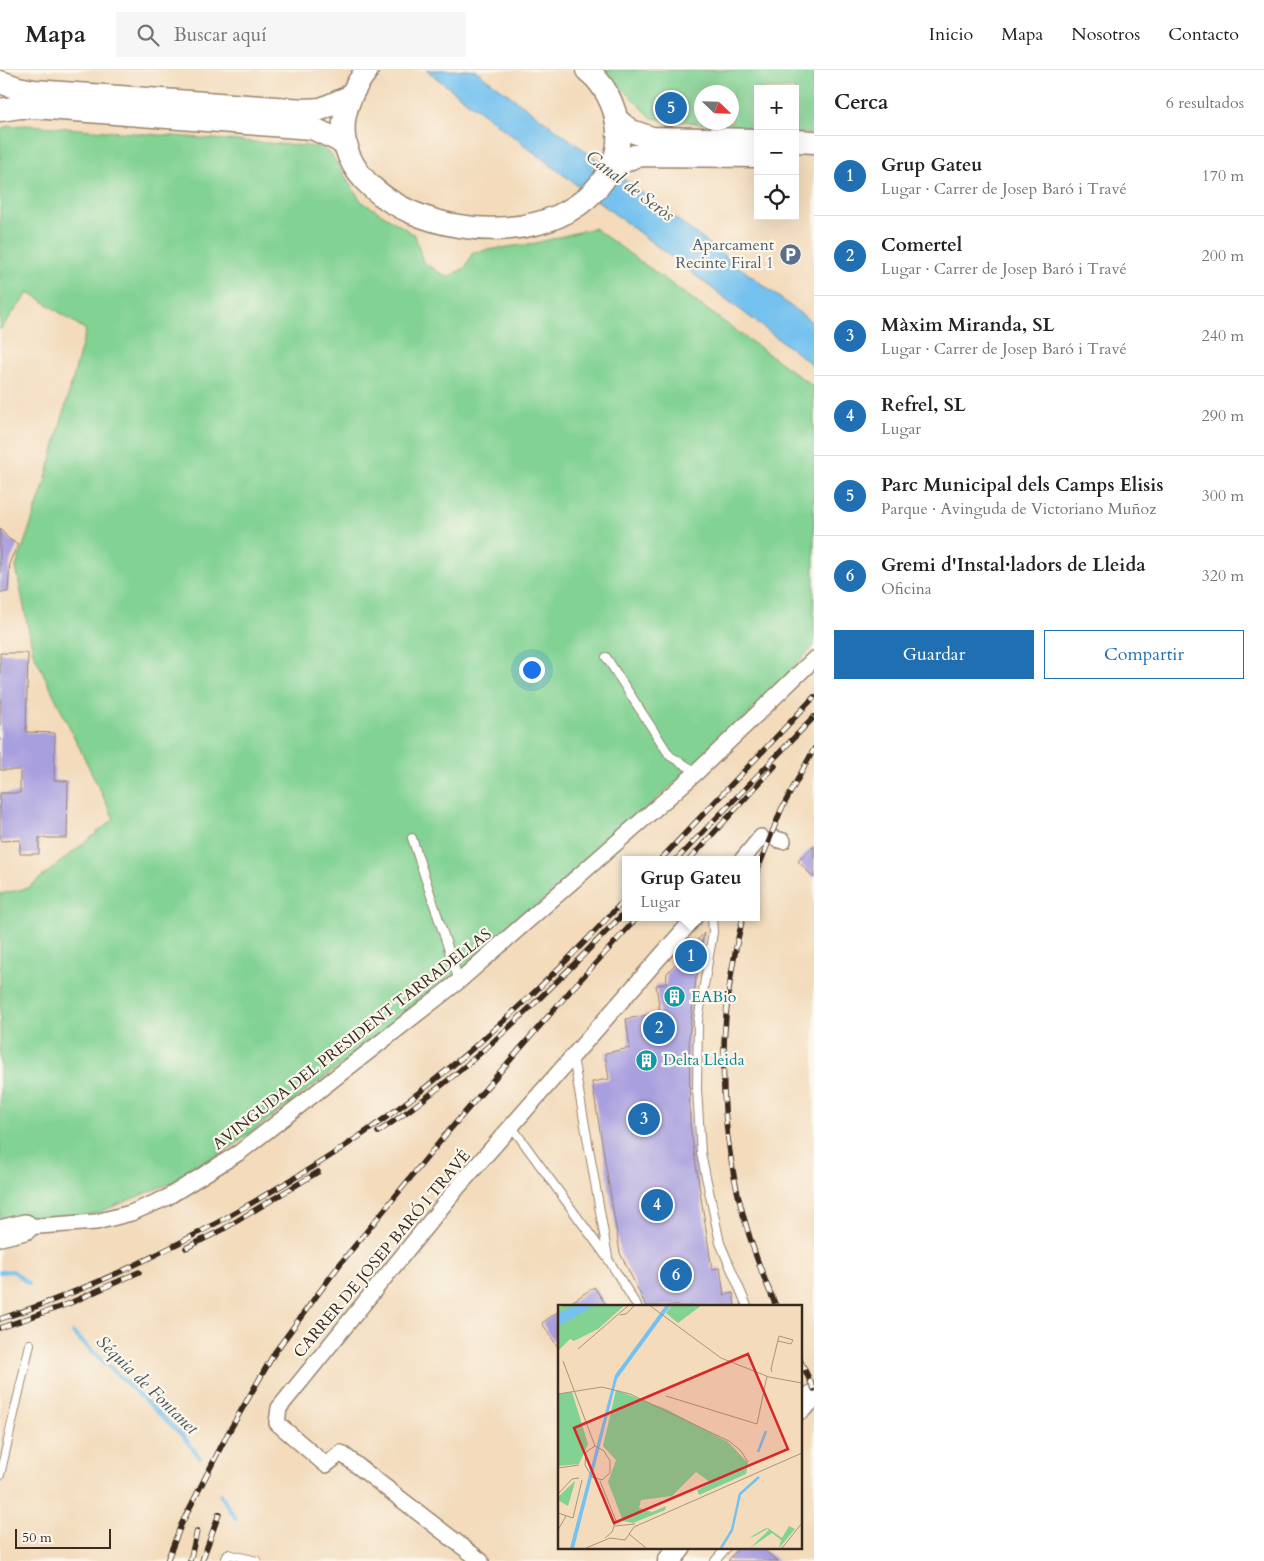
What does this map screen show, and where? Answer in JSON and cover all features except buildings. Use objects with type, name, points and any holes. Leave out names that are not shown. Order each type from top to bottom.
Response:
[{"type":"main road","points":[[367,70],[349,97],[344,126],[347,147],[352,162],[374,190],[389,202],[443,224],[474,229],[502,229],[543,221],[576,207],[603,182],[612,167],[618,140],[616,119],[608,94],[587,70]]},
{"type":"main road","points":[[0,82],[34,91],[306,110],[321,108],[349,97]]},
{"type":"main road","points":[[0,110],[20,107],[44,108],[312,128],[338,140],[347,147]]},
{"type":"main road","points":[[616,119],[631,131],[652,138],[754,140]]},
{"type":"main road","points":[[799,141],[814,142]]},
{"type":"main road","points":[[612,167],[635,156],[646,155],[754,156]]},
{"type":"main road","points":[[799,157],[814,157]]},
{"type":"main road","points":[[0,1226],[25,1227]]},
{"type":"main road","points":[[0,1233],[25,1227]]},
{"type":"main road","points":[[802,1406],[814,1395]]},
{"type":"main road","points":[[669,1561],[679,1548]]},
{"type":"street","name":"AVINGUDA DEL PRESIDENT TARRADELLAS","points":[[25,1227],[96,1222],[131,1213],[166,1198],[240,1152],[459,981],[697,772],[814,659]]},
{"type":"street","points":[[748,856],[773,839]]},
{"type":"street","name":"CARRER DE JOSEP BARÓ I TRAVÉ","points":[[481,1561],[341,1453],[326,1465],[277,1423],[279,1408],[458,1187],[692,921]]},
{"type":"lane","points":[[606,657],[670,756],[697,772]]},
{"type":"lane","points":[[412,838],[459,981]]},
{"type":"lane","points":[[712,921],[713,932],[698,1020],[697,1089],[701,1153],[720,1243],[747,1305]]},
{"type":"lane","points":[[573,1057],[608,1259]]},
{"type":"lane","points":[[512,1127],[608,1259],[636,1305]]},
{"type":"lane","points":[[0,1474],[30,1344]]},
{"type":"lane","points":[[715,1561],[726,1548]]},
{"type":"lane","points":[[225,1561],[228,1554],[257,1561]]},
{"type":"green space","points":[[604,70],[814,70],[814,134],[799,133],[799,85],[754,85],[754,130],[739,128],[739,85],[694,85],[694,123],[652,118]]},
{"type":"green space","points":[[27,125],[319,147],[331,154],[361,201],[415,235],[423,262],[447,277],[465,268],[473,252],[536,243],[594,228],[814,387],[814,646],[734,730],[452,982],[233,1146],[171,1183],[97,1213],[20,1226],[0,1224],[0,894],[28,888],[114,819],[33,652],[16,567],[43,489],[86,330],[29,292],[0,330],[0,130],[8,126]]},
{"type":"water","name":"Canal de Seròs","points":[[426,70],[475,70],[637,189],[814,324],[814,366]]},
{"type":"waterway","name":"Séquia de Fontanet","points":[[0,1272],[13,1271],[29,1284]]},
{"type":"waterway","name":"Séquia de Fontanet","points":[[73,1333],[183,1436],[200,1458]]},
{"type":"waterway","name":"Séquia de Fontanet","points":[[220,1494],[236,1519]]},
{"type":"railway","points":[[664,856],[814,697]]},
{"type":"railway","points":[[680,856],[814,717]]},
{"type":"railway","points":[[760,864],[781,810],[814,749]]},
{"type":"railway","points":[[693,856],[775,766]]},
{"type":"railway","points":[[0,1319],[34,1308],[132,1267],[226,1218],[332,1155],[419,1092],[492,1032],[527,1000],[622,902]]},
{"type":"railway","points":[[378,1132],[445,1083],[477,1056],[568,971],[622,915]]},
{"type":"railway","points":[[167,1561],[181,1525],[227,1435],[275,1352],[340,1264],[447,1133],[571,990],[634,921]]},
{"type":"railway","points":[[742,921],[732,967],[726,1017],[723,1066],[725,1114],[732,1163],[742,1211],[757,1258],[776,1305]]},
{"type":"railway","points":[[186,1248],[222,1230],[318,1172]]},
{"type":"railway","points":[[0,1328],[68,1304],[139,1272]]},
{"type":"railway","points":[[802,1364],[814,1389]]},
{"type":"railway","points":[[202,1561],[219,1514]]},
{"type":"railway","points":[[190,1561],[197,1531]]},
{"type":"place","name":"Parc Municipal dels Camps Elisis","points":[[671,108]]},
{"type":"place","name":"Aparcament Recinte Firal 1","points":[[790,254]]},
{"type":"place","name":"Grup Gateu","points":[[691,956]]},
{"type":"place","name":"EABio","points":[[675,997]]},
{"type":"place","name":"Comertel","points":[[659,1028]]},
{"type":"place","name":"Delta Lleida","points":[[647,1060]]},
{"type":"place","name":"Màxim Miranda, SL","points":[[644,1119]]},
{"type":"place","name":"Refrel, SL","points":[[657,1205]]},
{"type":"place","name":"Gremi d'Instal·ladors de Lleida","points":[[676,1275]]}]
